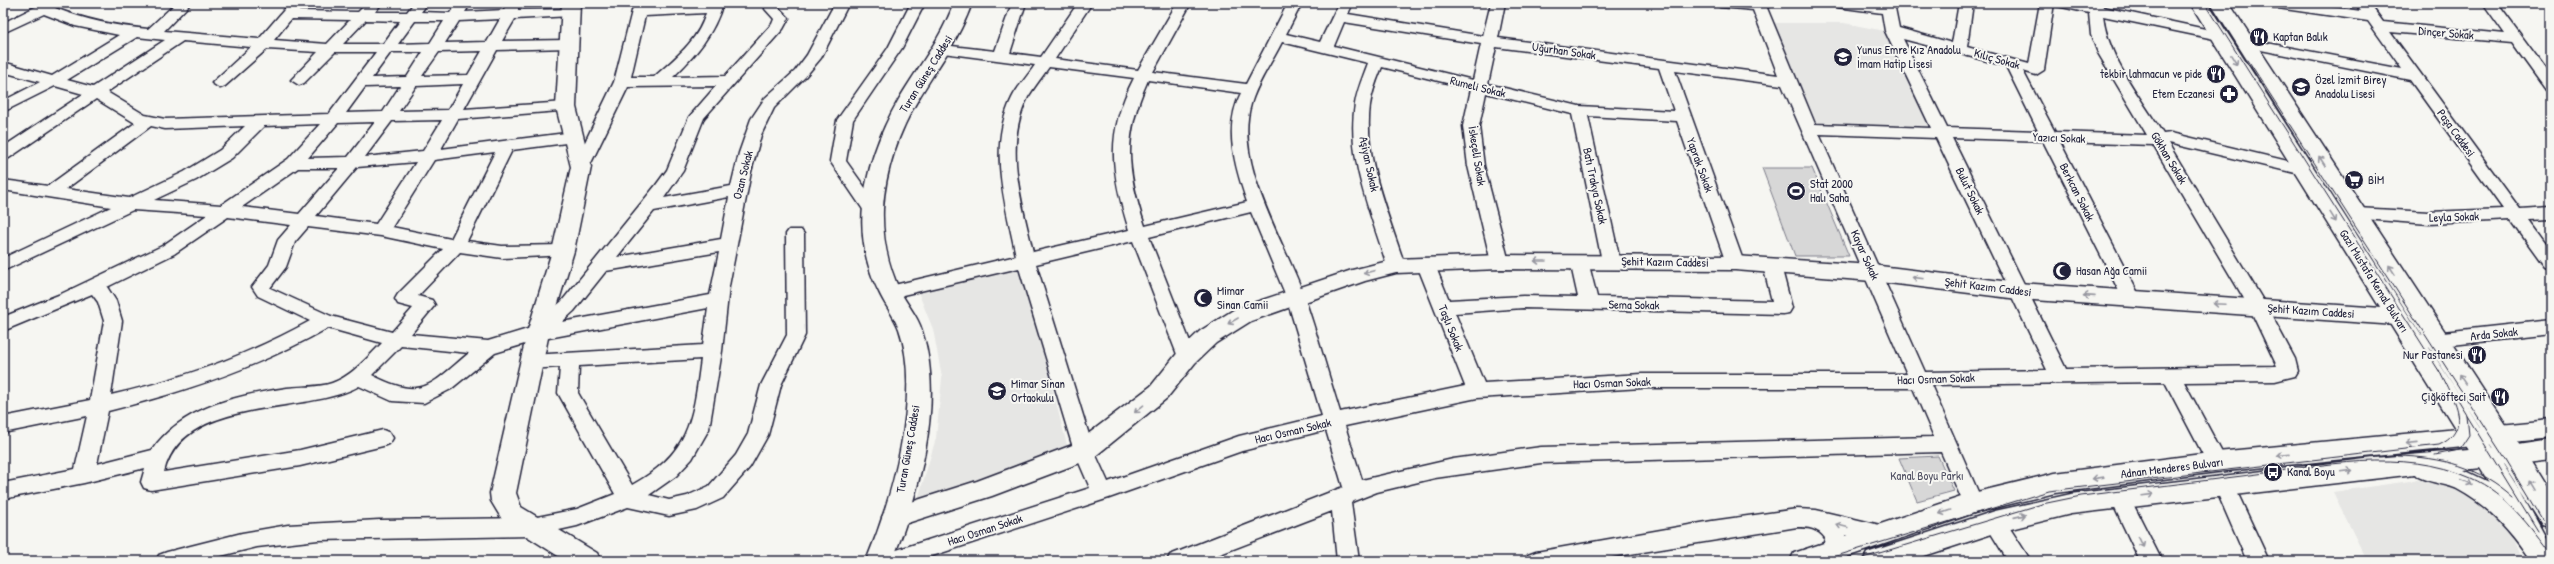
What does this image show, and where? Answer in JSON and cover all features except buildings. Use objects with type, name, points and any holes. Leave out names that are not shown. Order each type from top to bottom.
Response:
[{"type":"main road","name":"Turan Güneş Caddesi","points":[[879,561],[895,518],[916,414],[918,370],[911,331],[890,292],[876,250],[872,210],[879,174],[894,127],[915,88],[943,49],[963,3]]},
{"type":"main road","name":"Gazi Mustafa Kemal Bulvarı","points":[[2198,3],[2472,437],[2487,458],[2525,521],[2545,561]]},
{"type":"main road","name":"Gazi Mustafa Kemal Bulvarı","points":[[2220,3],[2500,435],[2551,518]]},
{"type":"main road","points":[[571,8],[566,107],[581,167],[564,251],[538,333],[531,362],[503,493],[504,501],[512,514],[588,561]]},
{"type":"main road","name":"Şehit Kazım Caddesi","points":[[895,518],[983,489],[1084,451],[1159,392],[1187,357],[1208,337],[1243,315],[1360,275],[1396,266],[1579,261],[1735,263],[1872,273],[2018,291],[2396,317]]},
{"type":"main road","name":"Adnan Menderes Bulvarı","points":[[1803,561],[1833,552],[1973,502],[2056,483],[2217,462],[2551,429]]},
{"type":"main road","name":"Adnan Menderes Bulvarı","points":[[1876,561],[1995,522],[2071,504],[2374,468],[2513,456],[2551,450]]},
{"type":"main road","points":[[2374,468],[2434,471],[2471,484],[2490,494],[2509,512],[2527,533],[2545,561]]},
{"type":"main road","points":[[1973,502],[1995,522]]},
{"type":"street","points":[[152,34],[184,3]]},
{"type":"street","points":[[220,83],[263,44],[298,3]]},
{"type":"street","points":[[299,80],[365,16],[375,3]]},
{"type":"street","points":[[538,333],[568,306],[675,171],[697,117],[781,21],[782,18],[772,9],[772,3]]},
{"type":"street","name":"Ozan Sokak","points":[[629,499],[669,469],[692,444],[700,426],[713,350],[718,300],[742,171],[757,124],[767,106],[800,73],[826,38],[842,3]]},
{"type":"street","points":[[872,210],[838,161],[845,120],[895,48],[918,3]]},
{"type":"street","points":[[1001,56],[1019,3]]},
{"type":"street","points":[[1085,3],[1048,60],[1020,98],[1009,134],[1006,154],[1006,170],[1025,258],[1084,451],[1102,492]]},
{"type":"street","points":[[1184,3],[1144,75],[1127,115],[1120,144],[1123,177],[1139,232],[1187,357]]},
{"type":"street","points":[[1295,3],[1249,89],[1240,119],[1240,149],[1258,204],[1295,296],[1335,421],[1347,494],[1346,534],[1348,561]]},
{"type":"street","points":[[1325,48],[1346,3]]},
{"type":"street","name":"İskeçeli Sokak","points":[[1498,3],[1488,40],[1472,117],[1472,139],[1476,166],[1500,262]]},
{"type":"street","points":[[1720,3],[1762,5]]},
{"type":"street","points":[[1837,3],[1888,7]]},
{"type":"street","points":[[1959,48],[1966,3]]},
{"type":"street","name":"Kılıç Sokak","points":[[1892,31],[2036,70],[2047,3]]},
{"type":"street","points":[[2062,3],[2096,6],[2219,36]]},
{"type":"street","name":"Dinçer Sokak","points":[[2271,3],[2374,22],[2514,39]]},
{"type":"street","name":"Paşa Caddesi","points":[[2362,3],[2374,22],[2551,263]]},
{"type":"street","points":[[2490,3],[2514,39],[2551,87]]},
{"type":"street","points":[[581,167],[622,82],[639,7],[715,5],[712,23],[698,44],[658,82]]},
{"type":"street","name":"Kayar Sokak","points":[[1762,5],[1788,81],[1920,381],[1946,444],[1973,502]]},
{"type":"street","points":[[3,29],[49,6],[80,23],[133,32],[263,44],[332,48],[434,48],[568,44]]},
{"type":"street","name":"Gökhan Sokak","points":[[2096,6],[2097,27],[2102,44],[2258,307]]},
{"type":"street","name":"Bulut Sokak","points":[[1888,7],[1892,31],[2060,376]]},
{"type":"street","points":[[288,15],[365,16],[416,10],[571,8]]},
{"type":"street","points":[[380,230],[429,156],[492,47],[511,9]]},
{"type":"street","points":[[3,324],[46,309],[168,250],[294,163],[334,118],[416,10]]},
{"type":"street","points":[[460,10],[388,116],[353,162],[287,240],[277,267],[261,287],[264,292],[326,320],[394,339],[488,348],[538,333],[718,300]]},
{"type":"street","name":"Uğurhan Sokak","points":[[1340,17],[1666,66],[1788,81]]},
{"type":"street","points":[[3,107],[54,81],[133,32]]},
{"type":"street","points":[[3,154],[181,36]]},
{"type":"street","name":"Rumeli Sokak","points":[[1276,36],[1579,111],[1683,116]]},
{"type":"street","points":[[2246,43],[2414,76]]},
{"type":"street","points":[[943,49],[1048,60],[1249,89]]},
{"type":"street","name":"Aşiyan Sokak","points":[[1376,61],[1363,100],[1362,130],[1368,171],[1396,266]]},
{"type":"street","name":"Berkcan Sokak","points":[[2012,64],[2132,299]]},
{"type":"street","name":"Yaprak Sokak","points":[[1666,66],[1735,263]]},
{"type":"street","points":[[3,67],[97,93],[140,119],[164,124],[452,114],[566,107]]},
{"type":"street","points":[[360,83],[473,79]]},
{"type":"street","points":[[622,82],[728,81]]},
{"type":"street","name":"Batı Trakya Sokak","points":[[1579,111],[1611,261]]},
{"type":"street","points":[[51,192],[149,120]]},
{"type":"street","points":[[3,265],[190,176],[226,154],[261,120]]},
{"type":"street","name":"Yazıcı Sokak","points":[[1809,128],[2049,138],[2159,140],[2171,138],[2304,170]]},
{"type":"street","points":[[294,163],[353,162],[429,156],[574,137]]},
{"type":"street","points":[[383,438],[300,458],[151,482],[159,456],[172,440],[190,426],[218,412],[284,396],[320,393],[340,387],[359,377],[426,305],[404,299],[456,246],[506,146]]},
{"type":"street","points":[[3,185],[131,204],[227,210],[380,230],[456,246],[502,252],[564,251]]},
{"type":"street","points":[[648,206],[739,190]]},
{"type":"street","points":[[890,292],[1025,258],[1258,204]]},
{"type":"street","name":"Leyla Sokak","points":[[2357,214],[2429,218],[2551,213]]},
{"type":"street","points":[[167,561],[233,543],[308,532],[341,529],[532,527],[555,524],[629,499],[669,508],[690,504],[716,492],[743,461],[758,434],[771,384],[796,335],[795,234]]},
{"type":"street","points":[[599,266],[729,244]]},
{"type":"street","points":[[1579,261],[1589,304]]},
{"type":"street","name":"Taşlı Sokak","points":[[1426,265],[1477,391]]},
{"type":"street","name":"Sema Sokak","points":[[1442,307],[1523,302],[1783,308],[1772,266]]},
{"type":"street","points":[[84,476],[99,406],[113,321],[106,301],[96,286]]},
{"type":"street","name":"Hacı Osman Sokak","points":[[889,561],[1102,492],[1239,444],[1335,421],[1477,391],[1642,381],[1920,381],[1932,378],[2172,374],[2275,374],[2288,371],[2285,359],[2258,307]]},
{"type":"street","points":[[3,425],[99,406],[175,386],[232,366],[284,345],[326,320]]},
{"type":"street","name":"Arda Sokak","points":[[2412,342],[2551,327]]},
{"type":"street","points":[[359,377],[392,394],[415,397],[424,396],[444,384],[488,348]]},
{"type":"street","points":[[531,362],[570,361],[713,350]]},
{"type":"street","points":[[570,361],[566,383],[568,393],[629,499]]},
{"type":"street","points":[[2172,374],[2217,462]]},
{"type":"street","points":[[1178,561],[1347,494],[1465,464],[1541,455],[1946,444]]},
{"type":"street","points":[[3,491],[84,476],[159,456]]},
{"type":"street","points":[[2224,485],[2258,561]]},
{"type":"street","points":[[2120,498],[2150,561]]},
{"type":"street","points":[[1536,561],[1712,530],[1797,518],[1816,519],[1880,534]]},
{"type":"street","points":[[1816,519],[1824,523],[1836,537],[1833,552]]},
{"type":"street","points":[[1995,522],[2020,561]]},
{"type":"shaded area","name":"Yunus Emre Kız Anadolu İmam Hatip Lisesi","points":[[1774,23],[1844,23],[1885,31],[1929,127],[1816,122]]},
{"type":"shaded area","name":"Mimar Sinan Ortaokulu","points":[[1021,267],[1068,449],[918,499],[936,438],[942,378],[933,329],[918,292]]},
{"type":"shaded area","points":[[2424,479],[2450,484],[2481,500],[2508,527],[2522,561],[2367,561],[2333,492]]},
{"type":"green space","name":"Stat 2000 Halı Saha","points":[[1762,168],[1812,168],[1849,256],[1795,256]]},
{"type":"green space","name":"Kanal Boyu Parkı","points":[[1938,456],[1954,491],[1917,501],[1899,458]]},
{"type":"tram line","points":[[2205,3],[2440,373]]},
{"type":"tram line","points":[[2248,60],[2504,457],[2551,535]]},
{"type":"tram line","points":[[1820,561],[2049,491],[2439,445],[2450,438],[2456,430],[2458,421],[2457,411],[2453,400],[2440,373]]},
{"type":"tram line","points":[[2453,393],[2538,531]]},
{"type":"tram line","points":[[2435,455],[2459,450],[2469,435],[2467,416]]},
{"type":"tram line","points":[[2398,456],[2430,459],[2460,466],[2487,478],[2513,497]]},
{"type":"tram line","points":[[1853,561],[2042,504],[2081,496],[2333,464],[2390,461],[2417,463],[2445,469],[2484,484],[2516,511],[2551,555]]},
{"type":"place","name":"Kaptan Balık","points":[[2259,37]]},
{"type":"place","name":"Yunus Emre Kız Anadolu İmam Hatip Lisesi","points":[[1843,57]]},
{"type":"place","name":"tekbir lahmacun ve pide","points":[[2216,74]]},
{"type":"place","name":"Özel İzmit Birey Anadolu Lisesi","points":[[2301,87]]},
{"type":"place","name":"Etem Eczanesi","points":[[2229,94]]},
{"type":"place","name":"BİM","points":[[2354,180]]},
{"type":"place","name":"Stat 2000 Halı Saha","points":[[1796,191]]},
{"type":"place","name":"Hasan Ağa Camii","points":[[2062,271]]},
{"type":"place","name":"Mimar Sinan Camii","points":[[1203,298]]},
{"type":"place","name":"Nur Pastanesi","points":[[2477,355]]},
{"type":"place","name":"Mimar Sinan Ortaokulu","points":[[997,391]]},
{"type":"place","name":"Çiğköfteci Sait","points":[[2500,397]]},
{"type":"place","name":"Kanal Boyu","points":[[2273,472]]}]
